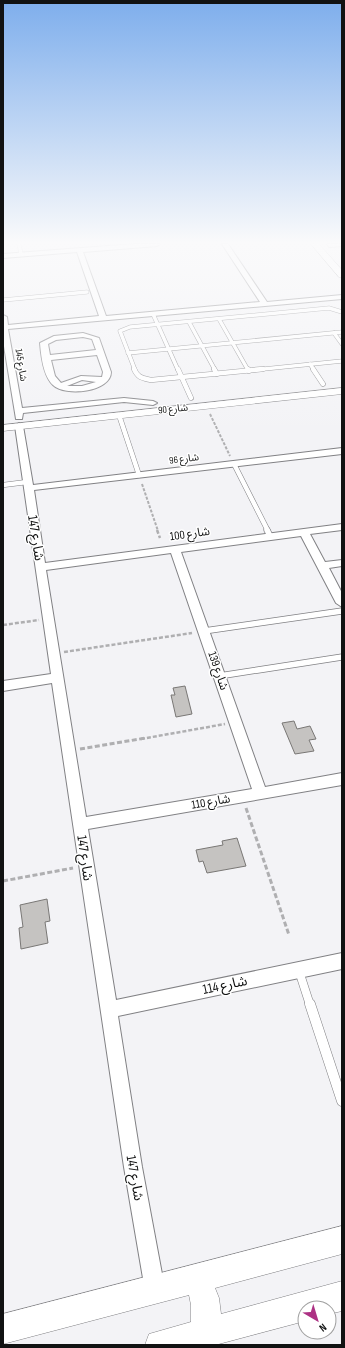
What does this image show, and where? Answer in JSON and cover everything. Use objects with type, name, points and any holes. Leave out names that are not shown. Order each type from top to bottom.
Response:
[{"type":"main road","points":[[3,1329],[342,1240]]},
{"type":"main road","points":[[196,1279],[203,1290],[207,1304],[207,1318],[203,1339]]},
{"type":"main road","points":[[160,1345],[203,1339],[342,1296]]},
{"type":"street","points":[[99,307],[103,318]]},
{"type":"street","points":[[4,327],[233,307]]},
{"type":"street","name":"شارع 145","points":[[3,317],[19,418]]},
{"type":"street","points":[[83,336],[92,337],[95,338],[100,352],[108,375],[105,380],[95,385],[82,388],[60,386],[53,381],[44,343],[54,338],[83,336]]},
{"type":"street","points":[[47,358],[100,352]]},
{"type":"street","points":[[60,386],[81,378],[105,380]]},
{"type":"street","name":"شارع 90","points":[[3,418],[119,415],[168,405],[191,398],[323,384],[341,390]]},
{"type":"street","points":[[82,388],[86,407]]},
{"type":"street","name":"شارع 90","points":[[168,405],[206,406],[341,390]]},
{"type":"street","name":"شارع 90","points":[[3,428],[19,418],[86,407],[155,407]]},
{"type":"street","name":"شارع 147","points":[[19,418],[27,485],[49,618],[86,866],[133,1167],[155,1290]]},
{"type":"street","name":"شارع 96","points":[[27,485],[139,475],[342,451]]},
{"type":"street","name":"شارع 100","points":[[41,567],[342,527]]},
{"type":"street","points":[[304,532],[342,603]]},
{"type":"street","name":"شارع 139","points":[[175,549],[260,793]]},
{"type":"street","points":[[322,566],[342,563]]},
{"type":"street","points":[[3,686],[57,678]]},
{"type":"street","name":"شارع 110","points":[[80,824],[342,779]]},
{"type":"street","name":"شارع 114","points":[[109,1010],[342,961]]},
{"type":"lane","points":[[342,312],[337,309],[329,308],[126,328],[120,331],[140,378],[151,380],[342,361]]},
{"type":"lane","points":[[154,314],[191,398]]},
{"type":"lane","points":[[219,319],[249,371]]},
{"type":"lane","points":[[189,322],[217,374]]},
{"type":"lane","points":[[128,352],[342,332]]},
{"type":"lane","points":[[334,333],[342,344]]},
{"type":"lane","points":[[310,364],[323,384]]},
{"type":"lane","points":[[119,415],[139,475]]},
{"type":"lane","points":[[234,464],[270,536]]},
{"type":"lane","points":[[3,485],[27,485]]},
{"type":"lane","points":[[204,631],[342,611]]},
{"type":"lane","points":[[220,676],[342,657]]},
{"type":"lane","points":[[298,970],[342,1101]]},
{"type":"path","points":[[206,406],[234,464]]},
{"type":"path","points":[[139,475],[160,538]]},
{"type":"path","points":[[3,625],[49,618]]},
{"type":"path","points":[[54,654],[204,631]]},
{"type":"path","points":[[69,751],[235,722]]},
{"type":"path","points":[[242,796],[289,935]]},
{"type":"path","points":[[3,881],[86,866]]},
{"type":"building","points":[[185,686],[192,714],[176,717],[171,695],[175,695],[173,688]]},
{"type":"building","points":[[294,721],[297,729],[310,726],[316,739],[309,740],[314,751],[295,754],[282,723]]},
{"type":"building","points":[[237,838],[246,866],[207,873],[203,861],[199,862],[196,850],[223,845],[222,841]]},
{"type":"building","points":[[47,899],[50,921],[45,922],[48,943],[21,949],[19,928],[23,927],[20,905]]}]
